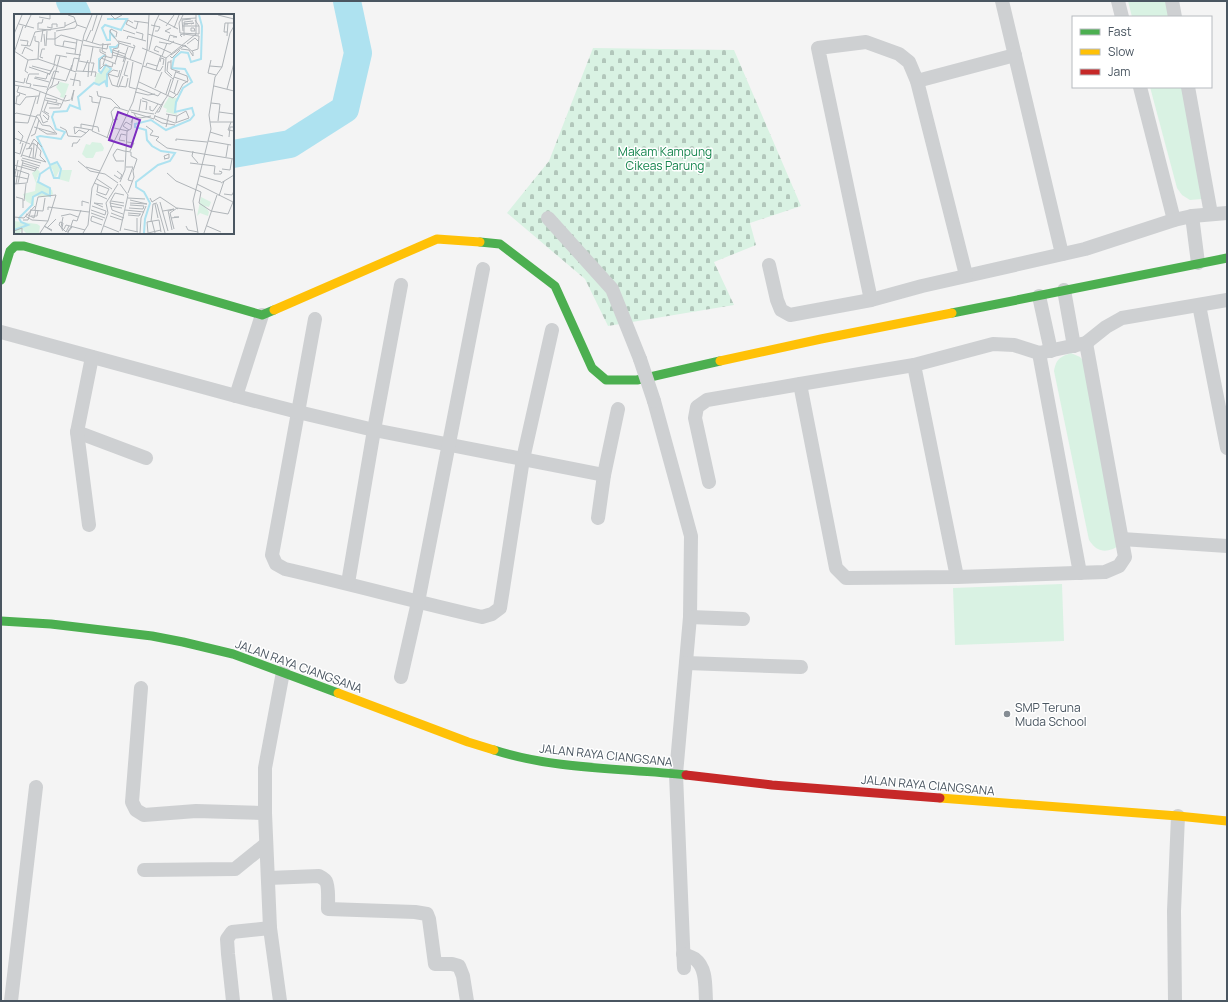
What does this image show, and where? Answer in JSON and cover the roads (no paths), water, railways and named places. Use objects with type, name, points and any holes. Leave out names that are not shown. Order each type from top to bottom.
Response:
[{"type":"street","points":[[1002,1],[1062,254]]},
{"type":"street","points":[[1118,1],[1122,16]]},
{"type":"street","points":[[1172,1],[1175,16]]},
{"type":"street","points":[[871,300],[818,48],[866,42],[900,54],[909,62],[918,81],[966,275]]},
{"type":"street","points":[[918,81],[1015,55]]},
{"type":"street","points":[[1140,88],[1174,220]]},
{"type":"street","points":[[1188,88],[1211,214]]},
{"type":"street","points":[[769,265],[777,300],[781,310],[790,315],[871,300],[966,275],[1085,249],[1174,220],[1192,216],[1227,213]]},
{"type":"street","points":[[1192,216],[1198,264]]},
{"type":"street","points":[[548,218],[612,289],[640,359],[654,401],[691,536],[690,616],[676,774],[684,968]]},
{"type":"street","points":[[1,280],[10,250],[15,246],[24,246],[262,315],[437,239],[500,244],[555,286],[592,368],[606,380],[637,380],[822,339],[1227,258]]},
{"type":"street","points":[[401,677],[418,602],[483,269]]},
{"type":"street","points":[[348,583],[401,285]]},
{"type":"street","points":[[800,384],[836,568],[846,578],[957,577],[1104,572],[1119,566],[1125,556],[1080,345],[1064,290]]},
{"type":"street","points":[[1039,296],[1045,352],[1080,573]]},
{"type":"street","points":[[709,482],[695,418],[697,407],[707,400],[914,365],[993,344],[1014,345],[1045,352],[1080,345],[1122,318],[1227,300]]},
{"type":"street","points":[[1199,305],[1227,448]]},
{"type":"street","points":[[236,396],[262,315]]},
{"type":"street","points":[[315,319],[272,555],[276,564],[285,569],[348,583],[482,618],[492,614],[500,608],[523,459],[552,330]]},
{"type":"street","points":[[1,332],[298,412],[374,430],[604,475]]},
{"type":"street","points":[[89,525],[77,432],[92,357]]},
{"type":"street","points":[[914,365],[957,577]]},
{"type":"street","points":[[598,518],[604,475],[618,409]]},
{"type":"street","points":[[77,432],[146,458]]},
{"type":"street","points":[[1122,539],[1227,546]]},
{"type":"street","points":[[690,616],[743,619]]},
{"type":"street","name":"JALAN RAYA CIANGSANA","points":[[1,621],[51,624],[170,640],[233,654],[468,742],[515,757],[570,765],[676,774],[772,785],[1227,821]]},
{"type":"street","points":[[686,663],[801,667]]},
{"type":"street","points":[[280,1001],[270,928],[265,813],[265,768],[284,672]]},
{"type":"street","points":[[141,688],[132,802],[136,810],[144,815],[196,811],[265,813]]},
{"type":"street","points":[[11,1001],[36,787]]},
{"type":"street","points":[[1175,1001],[1174,911],[1178,816]]},
{"type":"street","points":[[144,870],[235,869],[266,844]]},
{"type":"street","points":[[268,878],[319,876],[326,882],[328,909],[415,912],[428,914],[435,964],[452,964],[459,966],[463,976],[467,1001]]},
{"type":"street","points":[[233,1001],[227,939],[232,932],[270,928]]},
{"type":"street","points":[[683,954],[695,959],[701,965],[705,978],[706,1001]]},
{"type":"waterway","points":[[70,1],[76,14]]},
{"type":"waterway","points":[[234,154],[290,144],[345,109],[358,53],[347,1]]},
{"type":"place","name":"SMP Teruna Muda School","points":[[1007,714]]},
{"type":"park label","name":"Makam Kampung Cikeas Parung","points":[[665,158]]}]
